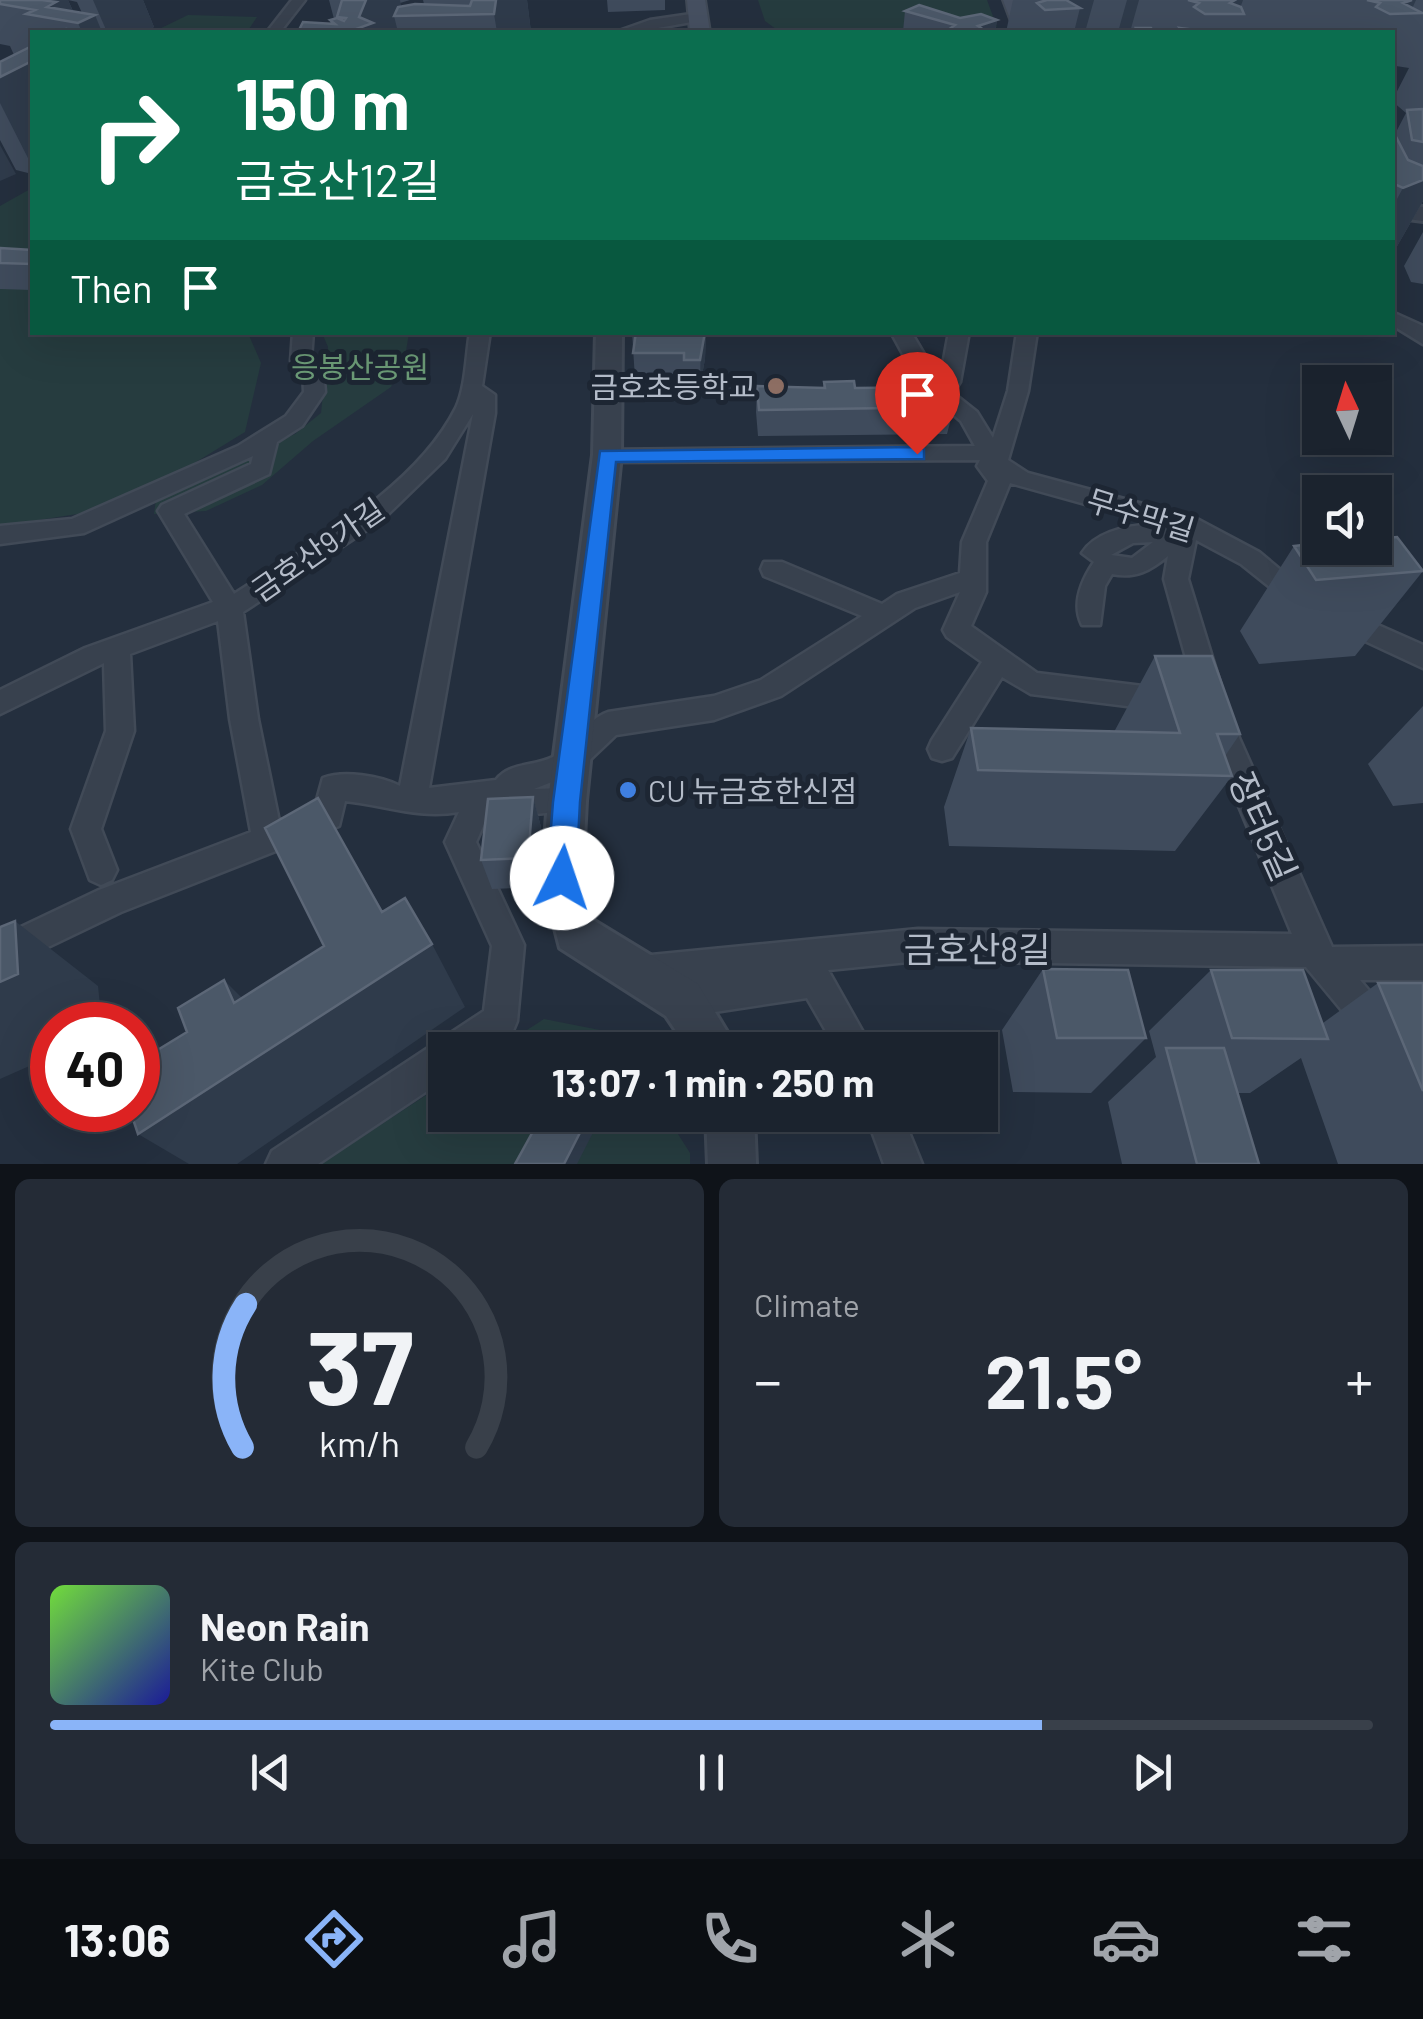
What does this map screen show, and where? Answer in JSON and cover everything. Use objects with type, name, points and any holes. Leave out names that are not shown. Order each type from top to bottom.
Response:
[{"type":"main road","points":[[1012,0],[1024,30]]},
{"type":"street","points":[[275,30],[299,0]]},
{"type":"street","points":[[285,14],[295,30]]},
{"type":"street","points":[[629,30],[698,17]]},
{"type":"street","points":[[1395,210],[1423,214]]},
{"type":"street","points":[[1395,319],[1412,326],[1423,338]]},
{"type":"street","points":[[0,535],[76,527],[194,477],[294,421],[314,392],[312,369],[301,361],[303,335]]},
{"type":"street","name":"금호산9가길","points":[[0,722],[0,703],[117,648],[229,608],[374,514],[437,454],[468,405],[480,335]]},
{"type":"street","points":[[609,335],[607,456],[567,802],[562,878],[575,932],[682,1000],[703,1032]]},
{"type":"street","points":[[902,335],[915,362],[969,418],[996,462]]},
{"type":"street","points":[[942,394],[950,382],[958,335]]},
{"type":"street","points":[[1027,335],[1018,391],[996,462],[988,466],[1000,480],[974,542],[973,592],[956,630],[1031,683],[1155,701],[1210,698]]},
{"type":"street","points":[[412,801],[484,413],[484,395],[471,389]]},
{"type":"street","points":[[265,437],[267,448],[260,469],[170,510],[229,608],[244,719],[268,840]]},
{"type":"street","name":"무수막길","points":[[607,456],[985,453],[1020,479],[1185,532],[1250,558],[1302,598],[1423,657]]},
{"type":"street","points":[[1094,553],[1128,534],[1185,532]]},
{"type":"street","points":[[1091,618],[1092,585],[1106,563],[1128,570],[1185,532]]},
{"type":"street","name":"장터5길","points":[[1185,532],[1176,578],[1210,698],[1320,957],[1398,1050]]},
{"type":"street","points":[[773,569],[884,615]]},
{"type":"street","points":[[0,954],[110,902],[328,816],[334,787],[384,792],[398,800],[440,802],[504,792],[513,780],[546,776],[574,763],[608,724],[714,708],[771,688],[906,601],[972,578]]},
{"type":"street","points":[[101,870],[86,829],[120,731],[117,648]]},
{"type":"street","points":[[942,749],[999,658]]},
{"type":"street","points":[[484,1032],[500,1021],[508,945],[460,842],[474,813],[514,803],[567,802]]},
{"type":"street","name":"금호산8길","points":[[640,973],[918,945],[1423,963]]},
{"type":"street","points":[[682,1000],[815,980],[845,1032]]},
{"type":"street","points":[[286,1164],[428,1069]]},
{"type":"street","points":[[731,1132],[732,1164]]},
{"type":"street","points":[[890,1132],[902,1164]]},
{"type":"green space","points":[[758,0],[987,0],[997,27],[777,30],[765,21]]},
{"type":"green space","points":[[188,15],[257,17],[248,30],[157,30]]},
{"type":"green space","points":[[30,189],[30,335],[249,335],[261,363],[245,432],[147,492],[103,510],[0,526],[0,206]]},
{"type":"green space","name":"응봉산공원","points":[[323,335],[409,335],[391,387],[313,441],[262,485],[206,511],[154,514],[156,499],[295,434],[321,413],[328,347]]},
{"type":"green space","points":[[544,1019],[610,1032],[524,1032]]},
{"type":"green space","points":[[428,1094],[428,1132],[677,1132],[690,1153],[690,1164],[320,1164]]},
{"type":"building","points":[[0,0],[56,2],[47,7],[95,15],[78,23],[26,14],[35,10],[0,4]]},
{"type":"building","points":[[342,0],[366,0],[359,17],[373,23],[354,30],[299,30],[303,22],[335,24],[330,20],[346,18],[337,17]]},
{"type":"building","points":[[472,0],[496,0],[494,14],[394,16],[398,7],[470,6]]},
{"type":"building","points":[[1066,0],[1080,8],[1045,10],[1037,3]]},
{"type":"building","points":[[1188,0],[1235,0],[1230,3],[1241,7],[1244,14],[1205,14],[1194,7],[1199,3]]},
{"type":"building","points":[[1367,0],[1412,0],[1403,3],[1422,13],[1390,14],[1376,7],[1380,3]]},
{"type":"building","points":[[919,5],[960,18],[981,14],[997,20],[978,26],[984,30],[948,30],[955,25],[905,11]]},
{"type":"building","points":[[30,47],[30,62],[0,77],[0,62]]},
{"type":"building","points":[[1423,109],[1423,142],[1412,140],[1407,110]]},
{"type":"building","points":[[1395,135],[1408,160],[1423,166],[1423,180],[1403,188],[1395,184]]},
{"type":"building","points":[[0,248],[30,250],[30,264],[0,263]]},
{"type":"building","points":[[636,335],[704,335],[700,360],[684,360],[684,353],[633,353]]},
{"type":"building","points":[[854,381],[855,388],[948,387],[954,407],[759,410],[757,386],[825,388],[824,382]]},
{"type":"building","points":[[1392,537],[1397,537],[1423,571],[1316,580],[1306,565],[1392,565]]},
{"type":"building","points":[[1155,656],[1212,656],[1240,734],[1217,734],[1232,776],[978,770],[971,728],[1180,733]]},
{"type":"building","points":[[533,797],[528,858],[481,860],[488,799]]},
{"type":"building","points":[[318,798],[382,912],[405,898],[432,944],[160,1120],[160,1049],[187,1032],[178,1008],[224,980],[234,1003],[324,946],[265,828]]},
{"type":"building","points":[[15,921],[18,974],[0,982],[0,927]]},
{"type":"building","points":[[1043,969],[1128,970],[1146,1038],[1057,1038]]},
{"type":"building","points":[[1211,970],[1303,970],[1328,1039],[1232,1038]]},
{"type":"building","points":[[1378,983],[1423,983],[1423,1091]]},
{"type":"building","points":[[1166,1048],[1224,1048],[1259,1164],[1197,1164]]},
{"type":"building","points":[[533,1132],[580,1132],[564,1164],[515,1164]]},
{"type":"place","name":"금호초등학교","points":[[776,386]]},
{"type":"place","name":"CU 뉴금호한신점","points":[[628,790]]},
{"type":"route","points":[[562,878],[567,802],[607,456],[917,454]]}]
